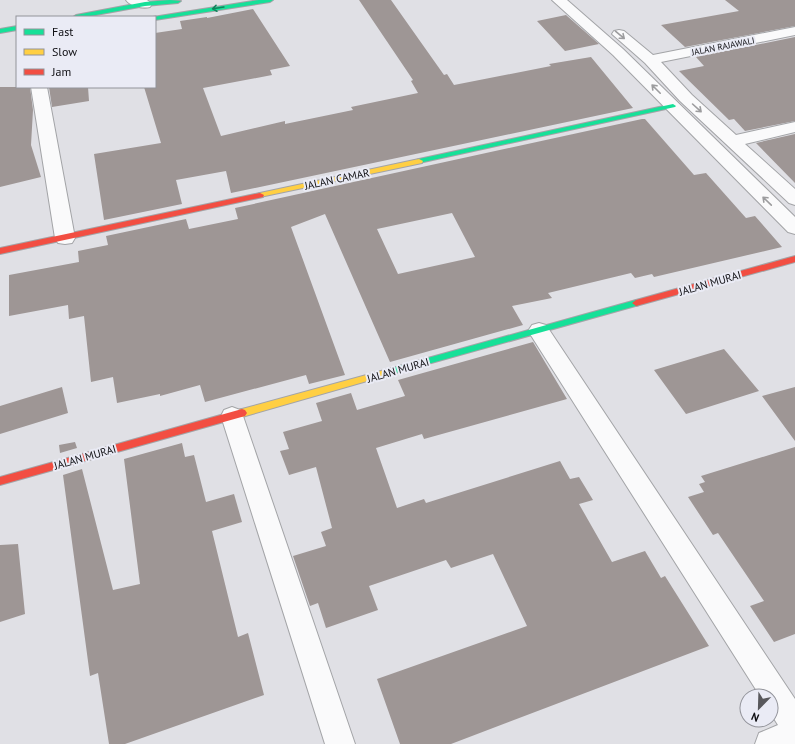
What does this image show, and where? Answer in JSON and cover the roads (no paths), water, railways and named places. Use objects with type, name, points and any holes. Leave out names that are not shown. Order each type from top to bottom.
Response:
[{"type":"street","points":[[80,16],[139,2],[183,0]]},
{"type":"street","points":[[156,18],[237,3],[270,0]]},
{"type":"street","points":[[559,0],[618,52],[795,228]]},
{"type":"street","points":[[609,25],[650,60],[686,98],[795,199]]},
{"type":"street","points":[[0,31],[16,28]]},
{"type":"street","name":"JALAN RAJAWALI","points":[[650,60],[795,31]]},
{"type":"street","points":[[39,88],[65,238]]},
{"type":"street","name":"JALAN CAMAR","points":[[0,252],[673,106]]},
{"type":"street","points":[[734,141],[795,127]]},
{"type":"street","name":"JALAN MURAI","points":[[0,481],[795,259]]},
{"type":"street","points":[[539,331],[795,725]]},
{"type":"street","points":[[232,416],[340,744]]},
{"type":"street","points":[[770,744],[795,733]]}]
